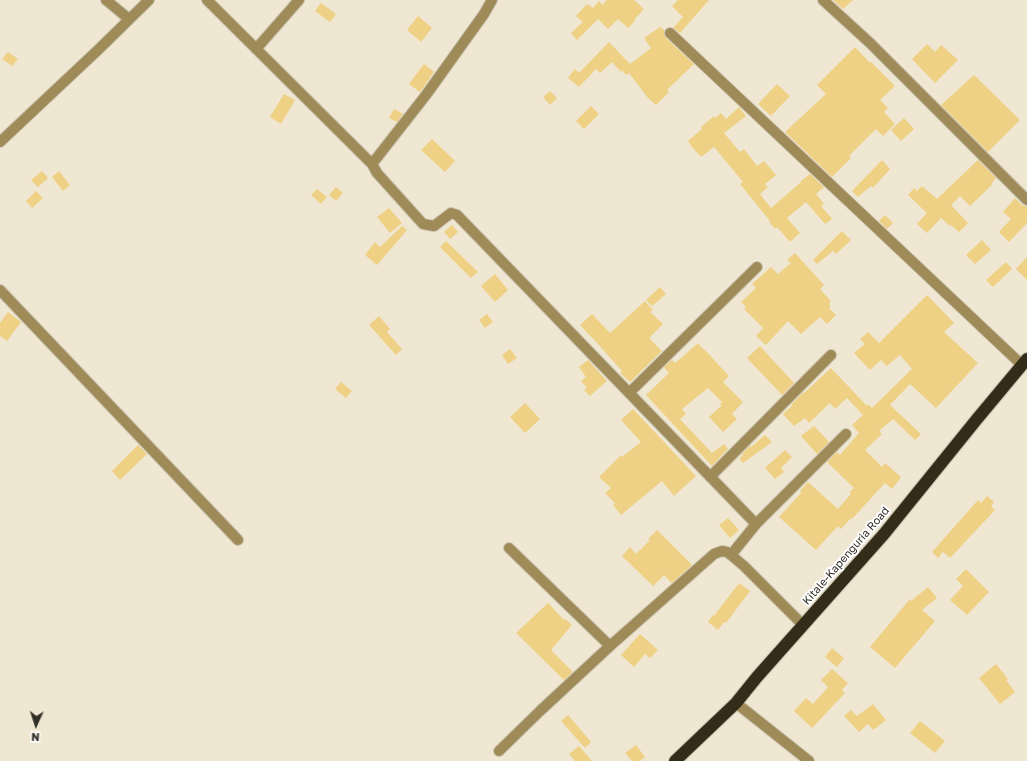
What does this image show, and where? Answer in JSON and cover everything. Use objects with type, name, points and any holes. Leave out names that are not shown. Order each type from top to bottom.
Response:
[{"type":"highway","name":"Kitale-Kapenguria Road","points":[[674,761],[736,704],[757,677],[884,534],[1025,362]]},
{"type":"street","points":[[106,0],[129,19]]},
{"type":"street","points":[[0,142],[149,0]]},
{"type":"street","points":[[207,0],[372,164],[378,173],[424,224],[434,226],[450,214],[457,216],[756,524]]},
{"type":"street","points":[[256,49],[299,0]]},
{"type":"street","points":[[372,164],[426,95],[484,14],[492,0]]},
{"type":"street","points":[[823,0],[870,43],[1027,200]]},
{"type":"street","points":[[670,33],[1025,362]]},
{"type":"street","points":[[629,393],[757,267]]},
{"type":"street","points":[[0,290],[238,540]]},
{"type":"street","points":[[710,477],[831,355]]},
{"type":"street","points":[[731,555],[756,524],[846,434]]},
{"type":"street","points":[[509,548],[610,646]]},
{"type":"street","points":[[499,751],[610,646],[714,554],[722,551],[731,555],[803,625]]},
{"type":"street","points":[[736,704],[808,761]]},
{"type":"building","points":[[607,0],[634,0],[644,9],[628,28],[618,19],[608,29],[598,19],[577,40],[571,33],[583,22],[576,16],[587,4],[593,8],[599,1],[602,5]]},
{"type":"building","points":[[678,0],[709,0],[680,33],[673,28],[683,17],[672,6]]},
{"type":"building","points":[[833,0],[853,0],[843,9]]},
{"type":"building","points":[[321,3],[336,14],[330,22],[315,11]]},
{"type":"building","points":[[418,16],[432,28],[421,42],[407,30]]},
{"type":"building","points":[[660,27],[664,30],[666,38],[694,64],[667,90],[669,92],[656,105],[647,97],[629,73],[626,75],[622,70],[621,72],[612,62],[600,73],[596,69],[579,87],[568,78],[575,69],[579,73],[609,42],[630,64],[651,48],[644,38]]},
{"type":"building","points":[[927,44],[935,52],[941,45],[958,60],[935,83],[912,59]]},
{"type":"building","points":[[855,47],[895,86],[880,100],[888,108],[884,112],[895,124],[883,136],[876,129],[849,156],[851,158],[832,177],[785,132],[826,94],[817,85]]},
{"type":"building","points":[[8,52],[18,59],[12,66],[2,59]]},
{"type":"building","points":[[424,64],[434,72],[420,92],[409,84]]},
{"type":"building","points":[[974,75],[1020,120],[988,152],[941,105]]},
{"type":"building","points":[[777,84],[790,96],[771,116],[758,104]]},
{"type":"building","points":[[550,91],[557,98],[550,105],[543,97]]},
{"type":"building","points":[[284,94],[295,100],[281,124],[270,117]]},
{"type":"building","points":[[591,106],[599,114],[584,129],[576,121]]},
{"type":"building","points":[[739,107],[746,116],[724,133],[740,152],[744,149],[757,166],[764,161],[776,175],[765,184],[768,187],[760,194],[771,208],[810,174],[824,187],[816,194],[824,204],[821,206],[832,219],[825,224],[806,202],[787,218],[800,233],[790,242],[777,227],[775,229],[769,222],[770,221],[740,184],[743,182],[714,147],[701,157],[692,147],[688,141],[702,129],[701,127],[714,116],[715,118],[721,113],[726,119]]},
{"type":"building","points":[[394,109],[403,114],[397,122],[389,118]]},
{"type":"building","points":[[904,118],[914,129],[901,141],[891,130]]},
{"type":"building","points":[[432,139],[455,161],[445,172],[421,150]]},
{"type":"building","points":[[882,160],[890,169],[873,188],[871,186],[858,197],[852,191]]},
{"type":"building","points":[[978,160],[996,178],[991,184],[992,185],[970,206],[960,196],[951,205],[968,223],[959,232],[941,218],[927,233],[917,224],[927,213],[908,195],[914,188],[917,191],[922,186],[937,199]]},
{"type":"building","points":[[42,171],[48,178],[38,187],[31,180]]},
{"type":"building","points":[[59,171],[70,185],[63,191],[52,177]]},
{"type":"building","points":[[336,187],[343,193],[336,201],[329,195]]},
{"type":"building","points":[[317,189],[327,197],[321,204],[311,195]]},
{"type":"building","points":[[36,191],[43,198],[32,208],[26,201]]},
{"type":"building","points":[[1015,198],[1022,205],[1027,207],[1027,223],[1009,242],[999,232],[1011,219],[1003,212]]},
{"type":"building","points":[[389,208],[402,223],[390,233],[377,217]]},
{"type":"building","points":[[885,215],[893,223],[887,229],[879,221]]},
{"type":"building","points":[[452,225],[458,232],[450,239],[444,232]]},
{"type":"building","points":[[402,226],[407,230],[377,265],[365,255],[375,242],[380,247]]},
{"type":"building","points":[[842,231],[851,240],[836,254],[833,251],[817,264],[813,260]]},
{"type":"building","points":[[982,240],[991,250],[975,264],[966,255]]},
{"type":"building","points":[[446,241],[478,272],[471,278],[440,247]]},
{"type":"building","points":[[795,253],[824,285],[820,289],[831,301],[829,304],[831,306],[829,308],[836,315],[827,324],[820,317],[801,334],[788,321],[766,345],[756,336],[763,328],[744,309],[746,307],[741,302],[756,288],[752,284],[771,267],[778,274],[791,263],[787,260]]},
{"type":"building","points":[[1027,257],[1027,280],[1016,269]]},
{"type":"building","points":[[1006,262],[1012,269],[993,287],[986,280]]},
{"type":"building","points":[[495,274],[508,290],[495,302],[481,286]]},
{"type":"building","points":[[660,287],[666,294],[652,306],[646,300]]},
{"type":"building","points":[[927,295],[954,323],[944,332],[978,363],[936,408],[910,384],[890,405],[921,434],[915,440],[893,419],[879,431],[882,434],[865,450],[882,467],[885,463],[901,477],[892,489],[885,483],[852,519],[851,518],[841,529],[838,526],[816,550],[779,517],[801,493],[800,491],[808,482],[838,509],[851,494],[849,492],[854,488],[827,462],[837,452],[840,455],[859,433],[852,425],[863,415],[847,398],[835,409],[830,403],[809,423],[805,418],[794,426],[783,414],[792,406],[791,405],[803,392],[804,393],[831,368],[867,406],[868,404],[872,408],[912,369],[900,355],[887,366],[881,360],[870,370],[854,353],[865,344],[860,339],[868,332],[879,343]]},
{"type":"building","points":[[645,301],[653,310],[650,312],[663,324],[649,338],[662,351],[630,382],[620,373],[622,371],[580,325],[592,314],[610,333]]},
{"type":"building","points":[[8,312],[21,322],[7,341],[0,336],[0,323]]},
{"type":"building","points":[[487,314],[493,322],[485,328],[479,320]]},
{"type":"building","points":[[379,316],[390,329],[387,332],[402,349],[396,355],[369,325]]},
{"type":"building","points":[[698,343],[729,376],[723,382],[743,402],[732,414],[737,419],[723,432],[709,417],[722,405],[720,404],[722,402],[708,388],[682,409],[686,414],[680,419],[712,453],[724,444],[728,449],[712,466],[646,395],[669,373],[664,367],[672,360],[675,363]]},
{"type":"building","points":[[760,346],[794,383],[782,395],[747,358]]},
{"type":"building","points":[[510,349],[517,358],[508,364],[502,355]]},
{"type":"building","points":[[588,360],[607,381],[590,396],[584,390],[587,388],[581,381],[586,377],[579,367]]},
{"type":"building","points":[[341,382],[352,391],[346,398],[335,389]]},
{"type":"building","points":[[525,403],[540,419],[525,433],[510,417]]},
{"type":"building","points":[[633,409],[696,476],[674,496],[662,481],[621,515],[613,505],[615,503],[605,493],[611,488],[599,477],[621,455],[622,457],[641,442],[621,420]]},
{"type":"building","points":[[814,426],[829,442],[817,454],[801,436]]},
{"type":"building","points":[[765,435],[772,442],[743,463],[739,459],[743,455],[742,454]]},
{"type":"building","points":[[138,445],[147,454],[120,480],[112,471]]},
{"type":"building","points":[[785,450],[792,457],[781,468],[784,472],[775,479],[765,468]]},
{"type":"building","points":[[987,496],[994,502],[991,506],[995,510],[950,558],[943,552],[938,558],[932,552],[978,500],[981,503]]},
{"type":"building","points":[[728,518],[739,530],[730,538],[719,525]]},
{"type":"building","points":[[657,530],[692,565],[672,583],[664,575],[653,586],[622,556],[630,547],[636,554],[650,540],[648,539]]},
{"type":"building","points":[[966,569],[989,592],[967,615],[950,600],[963,586],[956,579]]},
{"type":"building","points":[[739,583],[750,591],[726,623],[724,622],[718,630],[708,622]]},
{"type":"building","points":[[928,587],[937,598],[922,610],[935,621],[895,668],[870,647],[910,599],[911,601]]},
{"type":"building","points":[[548,603],[564,620],[565,619],[572,625],[551,650],[573,672],[564,680],[516,633]]},
{"type":"building","points":[[640,634],[658,650],[650,658],[645,654],[634,667],[621,655]]},
{"type":"building","points":[[832,648],[844,658],[837,667],[825,657]]},
{"type":"building","points":[[996,664],[1008,679],[1006,680],[1015,692],[1000,704],[979,678]]},
{"type":"building","points":[[832,669],[848,683],[842,690],[845,693],[812,728],[794,711],[806,698],[813,704],[828,687],[821,680]]},
{"type":"building","points":[[873,704],[886,720],[873,730],[868,724],[859,732],[844,716],[851,710],[857,716]]},
{"type":"building","points":[[568,715],[591,742],[585,748],[561,721]]},
{"type":"building","points":[[920,721],[945,741],[935,753],[910,733]]},
{"type":"building","points":[[636,745],[645,757],[640,761],[632,761],[625,753]]},
{"type":"building","points":[[579,746],[592,761],[575,761],[569,754]]}]
